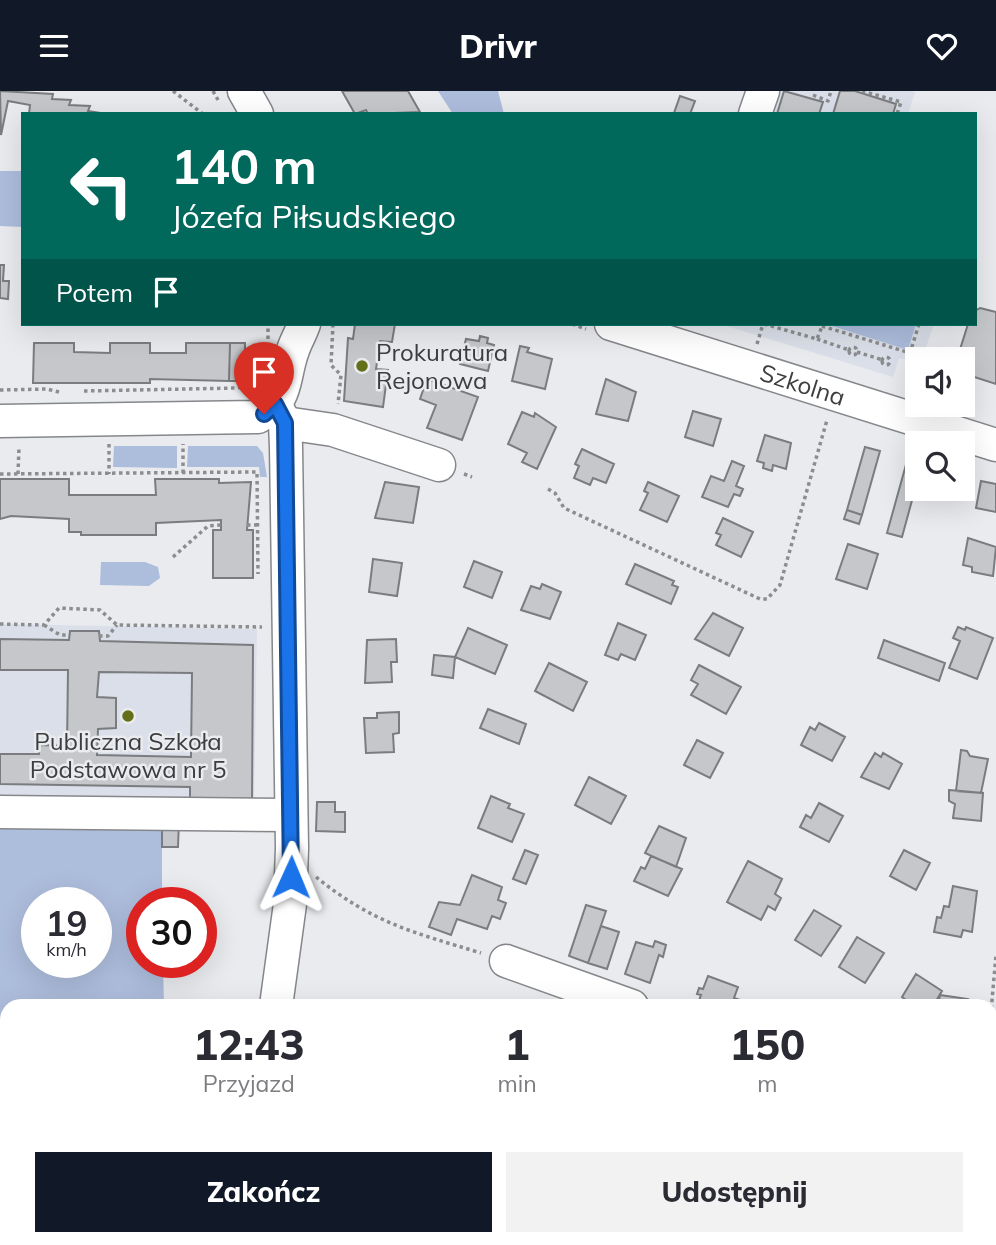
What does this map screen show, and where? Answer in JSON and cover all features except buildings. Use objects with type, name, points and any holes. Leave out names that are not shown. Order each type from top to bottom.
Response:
[{"type":"street","points":[[244,91],[256,112]]},
{"type":"street","points":[[756,112],[763,91]]},
{"type":"street","name":"Szkolna","points":[[599,326],[687,335],[996,445]]},
{"type":"street","points":[[277,999],[290,904],[280,413],[288,382],[295,333]]},
{"type":"street","points":[[10,431],[251,419],[280,413],[439,465]]},
{"type":"street","points":[[0,812],[290,815]]},
{"type":"street","points":[[506,961],[612,999]]},
{"type":"path","points":[[173,91],[200,112]]},
{"type":"path","points":[[180,96],[184,91]]},
{"type":"path","points":[[813,95],[828,100],[831,91]]},
{"type":"path","points":[[862,91],[901,103],[898,112]]},
{"type":"path","points":[[333,326],[331,365],[341,375],[337,410]]},
{"type":"path","points":[[754,353],[762,326]]},
{"type":"path","points":[[770,326],[849,350],[852,355],[857,352],[885,359],[891,348]]},
{"type":"path","points":[[817,339],[822,326]]},
{"type":"path","points":[[825,326],[910,353],[918,326]]},
{"type":"path","points":[[849,350],[854,347],[857,337]]},
{"type":"path","points":[[854,347],[857,352]]},
{"type":"path","points":[[81,391],[237,388]]},
{"type":"path","points":[[0,390],[47,389],[68,392]]},
{"type":"path","points":[[548,489],[555,493],[564,508],[760,599],[767,599],[780,585],[826,427],[826,415]]},
{"type":"path","points":[[10,431],[19,474]]},
{"type":"path","points":[[109,442],[109,474]]},
{"type":"path","points":[[183,442],[183,474]]},
{"type":"path","points":[[0,474],[257,472],[258,574]]},
{"type":"path","points":[[173,557],[208,526],[221,525]]},
{"type":"path","points":[[247,525],[258,525]]},
{"type":"path","points":[[44,625],[60,608],[100,610],[117,625],[265,627]]},
{"type":"path","points":[[0,624],[44,625],[60,635],[69,635]]},
{"type":"path","points":[[99,636],[108,636],[117,625]]},
{"type":"path","points":[[311,873],[348,903],[386,924],[506,961]]},
{"type":"path","points":[[992,999],[996,955]]},
{"type":"shaded area","points":[[438,91],[498,91],[503,112],[452,112]]},
{"type":"shaded area","points":[[753,91],[915,92],[909,112],[747,112]]},
{"type":"shaded area","points":[[0,171],[21,171],[21,227],[0,226]]},
{"type":"shaded area","points":[[727,326],[933,326],[926,347],[905,347],[905,359],[899,358],[893,377]]},
{"type":"shaded area","points":[[832,326],[915,326],[909,347],[905,349]]},
{"type":"shaded area","points":[[114,446],[177,446],[177,468],[113,467]]},
{"type":"shaded area","points":[[188,446],[257,446],[263,453],[267,477],[260,477],[259,467],[187,467]]},
{"type":"shaded area","points":[[101,562],[145,562],[158,567],[160,578],[149,586],[100,585]]},
{"type":"shaded area","name":"Publiczna Szkoła Podstawowa nr 5","points":[[0,624],[257,629],[254,806],[0,802]]},
{"type":"shaded area","points":[[0,803],[162,821],[162,887],[126,887],[126,978],[163,978],[164,999],[0,999]]},
{"type":"place","name":"Prokuratura Rejonowa","points":[[362,366]]},
{"type":"place","name":"Publiczna Szkoła Podstawowa nr 5","points":[[128,716]]},
{"type":"route","points":[[264,414],[275,404],[285,423],[291,877]]}]
